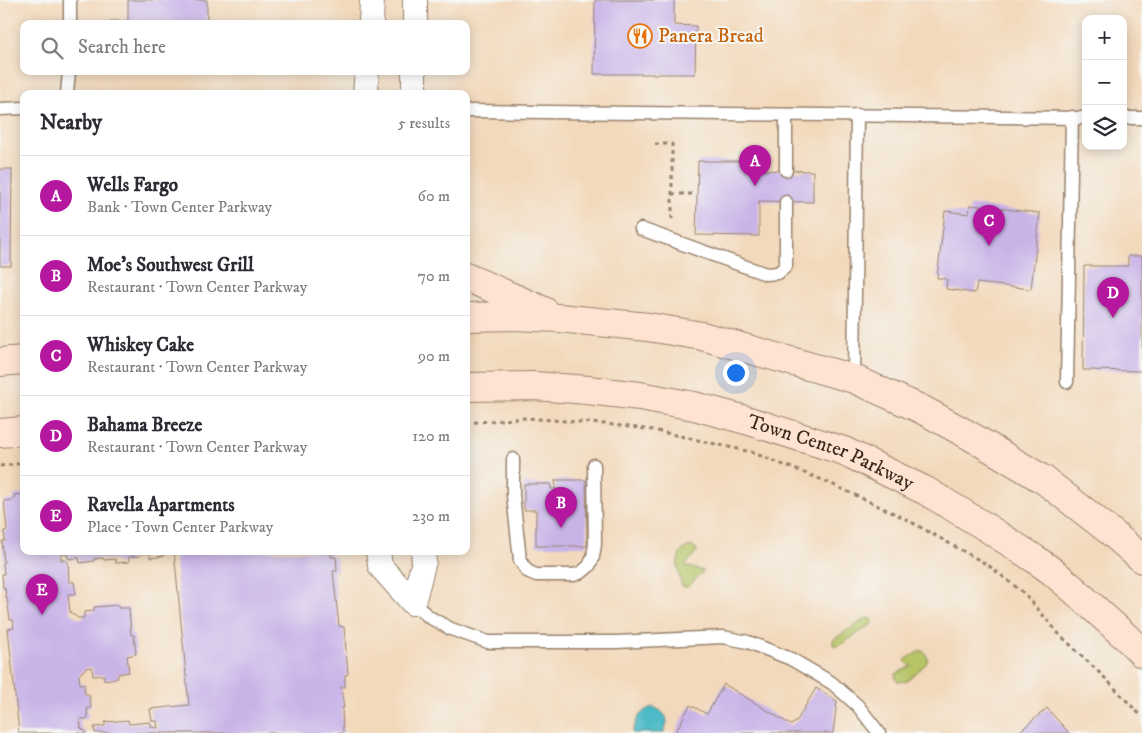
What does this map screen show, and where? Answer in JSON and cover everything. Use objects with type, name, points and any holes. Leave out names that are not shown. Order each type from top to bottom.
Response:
[{"type":"main road","points":[[470,279],[559,318]]},
{"type":"main road","points":[[470,317],[559,318],[648,327],[702,336],[854,379],[931,415],[1044,480],[1111,532],[1142,559]]},
{"type":"main road","points":[[0,362],[20,360]]},
{"type":"main road","name":"Town Center Parkway","points":[[470,387],[534,386],[640,396],[694,406],[746,420],[844,451],[926,492],[981,524],[1035,559],[1054,572],[1142,653]]},
{"type":"main road","points":[[0,433],[20,431]]},
{"type":"street","points":[[371,20],[372,0]]},
{"type":"street","points":[[415,0],[415,20]]},
{"type":"street","points":[[365,90],[367,75]]},
{"type":"street","points":[[414,75],[414,90]]},
{"type":"street","points":[[379,555],[380,566],[413,603]]},
{"type":"street","points":[[413,603],[424,561],[423,555]]},
{"type":"lane","points":[[70,0],[70,20]]},
{"type":"lane","points":[[67,90],[69,75]]},
{"type":"lane","points":[[0,108],[20,108]]},
{"type":"lane","points":[[470,111],[1082,118]]},
{"type":"lane","points":[[786,114],[786,170]]},
{"type":"lane","points":[[854,379],[857,115]]},
{"type":"lane","points":[[1068,382],[1072,117]]},
{"type":"lane","points":[[1127,118],[1142,118]]},
{"type":"lane","points":[[641,229],[766,274],[778,274],[786,266],[786,202]]},
{"type":"lane","points":[[513,459],[513,495],[520,560],[527,571],[536,575],[574,575],[582,572],[589,566],[595,544],[594,465]]},
{"type":"lane","points":[[413,603],[428,617],[451,629],[488,642],[611,642],[723,637],[748,642],[791,659],[832,683],[858,706],[879,733]]},
{"type":"path","points":[[655,144],[672,144],[672,228]]},
{"type":"path","points":[[672,194],[692,194]]},
{"type":"path","points":[[470,422],[526,418],[653,430],[751,452],[825,481],[904,518],[988,566],[1026,594],[1059,634],[1142,717]]},
{"type":"path","points":[[0,466],[20,464]]},
{"type":"green space","points":[[690,546],[696,548],[697,551],[685,566],[704,571],[686,587],[682,586],[678,563],[681,553]]},
{"type":"green space","points":[[866,618],[873,622],[871,625],[840,645],[833,645],[834,639]]},
{"type":"green space","points":[[920,651],[926,654],[928,659],[926,664],[907,681],[898,682],[895,677],[896,674],[911,666],[905,661],[906,659]]},
{"type":"water","points":[[653,707],[661,711],[666,717],[667,724],[663,733],[632,733],[639,717],[644,711]]},
{"type":"building","points":[[128,0],[207,0],[207,20],[128,20]]},
{"type":"building","points":[[595,0],[674,0],[674,25],[696,26],[695,74],[594,74]]},
{"type":"building","points":[[698,161],[759,161],[759,170],[813,171],[813,202],[759,201],[759,236],[696,235]]},
{"type":"building","points":[[0,169],[12,169],[11,266],[0,266]]},
{"type":"building","points":[[970,205],[1040,213],[1031,289],[977,283],[975,293],[946,289],[947,279],[937,278],[945,211],[969,214]]},
{"type":"building","points":[[1128,256],[1142,256],[1142,371],[1083,370],[1084,266],[1128,266]]},
{"type":"building","points":[[555,480],[586,480],[587,546],[536,546],[536,510],[524,510],[524,484],[551,484],[551,489],[556,489]]},
{"type":"building","points":[[20,494],[20,555],[61,555],[61,560],[68,562],[69,582],[74,582],[76,594],[68,594],[70,612],[78,618],[84,618],[84,612],[94,611],[94,607],[118,605],[118,608],[129,608],[131,635],[134,635],[136,654],[127,656],[129,672],[118,674],[118,678],[104,680],[104,675],[93,676],[92,667],[86,668],[79,675],[80,684],[84,684],[85,694],[89,694],[91,708],[87,708],[88,719],[80,719],[81,728],[87,733],[19,733],[8,629],[14,628],[13,620],[10,620],[2,574],[4,574],[4,563],[2,541],[5,541],[4,531],[7,530],[4,501],[14,500],[14,495]]},
{"type":"building","points":[[67,555],[140,555],[129,557],[129,562],[116,563],[115,559],[94,559],[94,561],[80,563],[79,558],[68,558]]},
{"type":"building","points":[[150,555],[164,556],[150,558]]},
{"type":"building","points":[[174,555],[331,555],[331,557],[336,557],[337,571],[333,571],[339,626],[344,627],[348,674],[345,675],[345,687],[341,687],[344,708],[342,708],[343,732],[95,733],[94,727],[105,726],[105,722],[128,720],[129,724],[150,722],[151,727],[158,728],[157,721],[152,721],[150,709],[189,705]]},
{"type":"building","points":[[724,684],[791,725],[796,722],[816,688],[837,701],[833,733],[675,733],[690,705],[707,714]]},
{"type":"building","points":[[1047,708],[1069,733],[1018,733]]},
{"type":"place","name":"Panera Bread","points":[[640,36]]},
{"type":"place","name":"Wells Fargo","points":[[755,186]]},
{"type":"place","name":"Whiskey Cake","points":[[989,246]]},
{"type":"place","name":"Bahama Breeze","points":[[1113,318]]},
{"type":"place","name":"Moe's Southwest Grill","points":[[561,528]]},
{"type":"place","name":"Ravella Apartments","points":[[42,615]]}]
